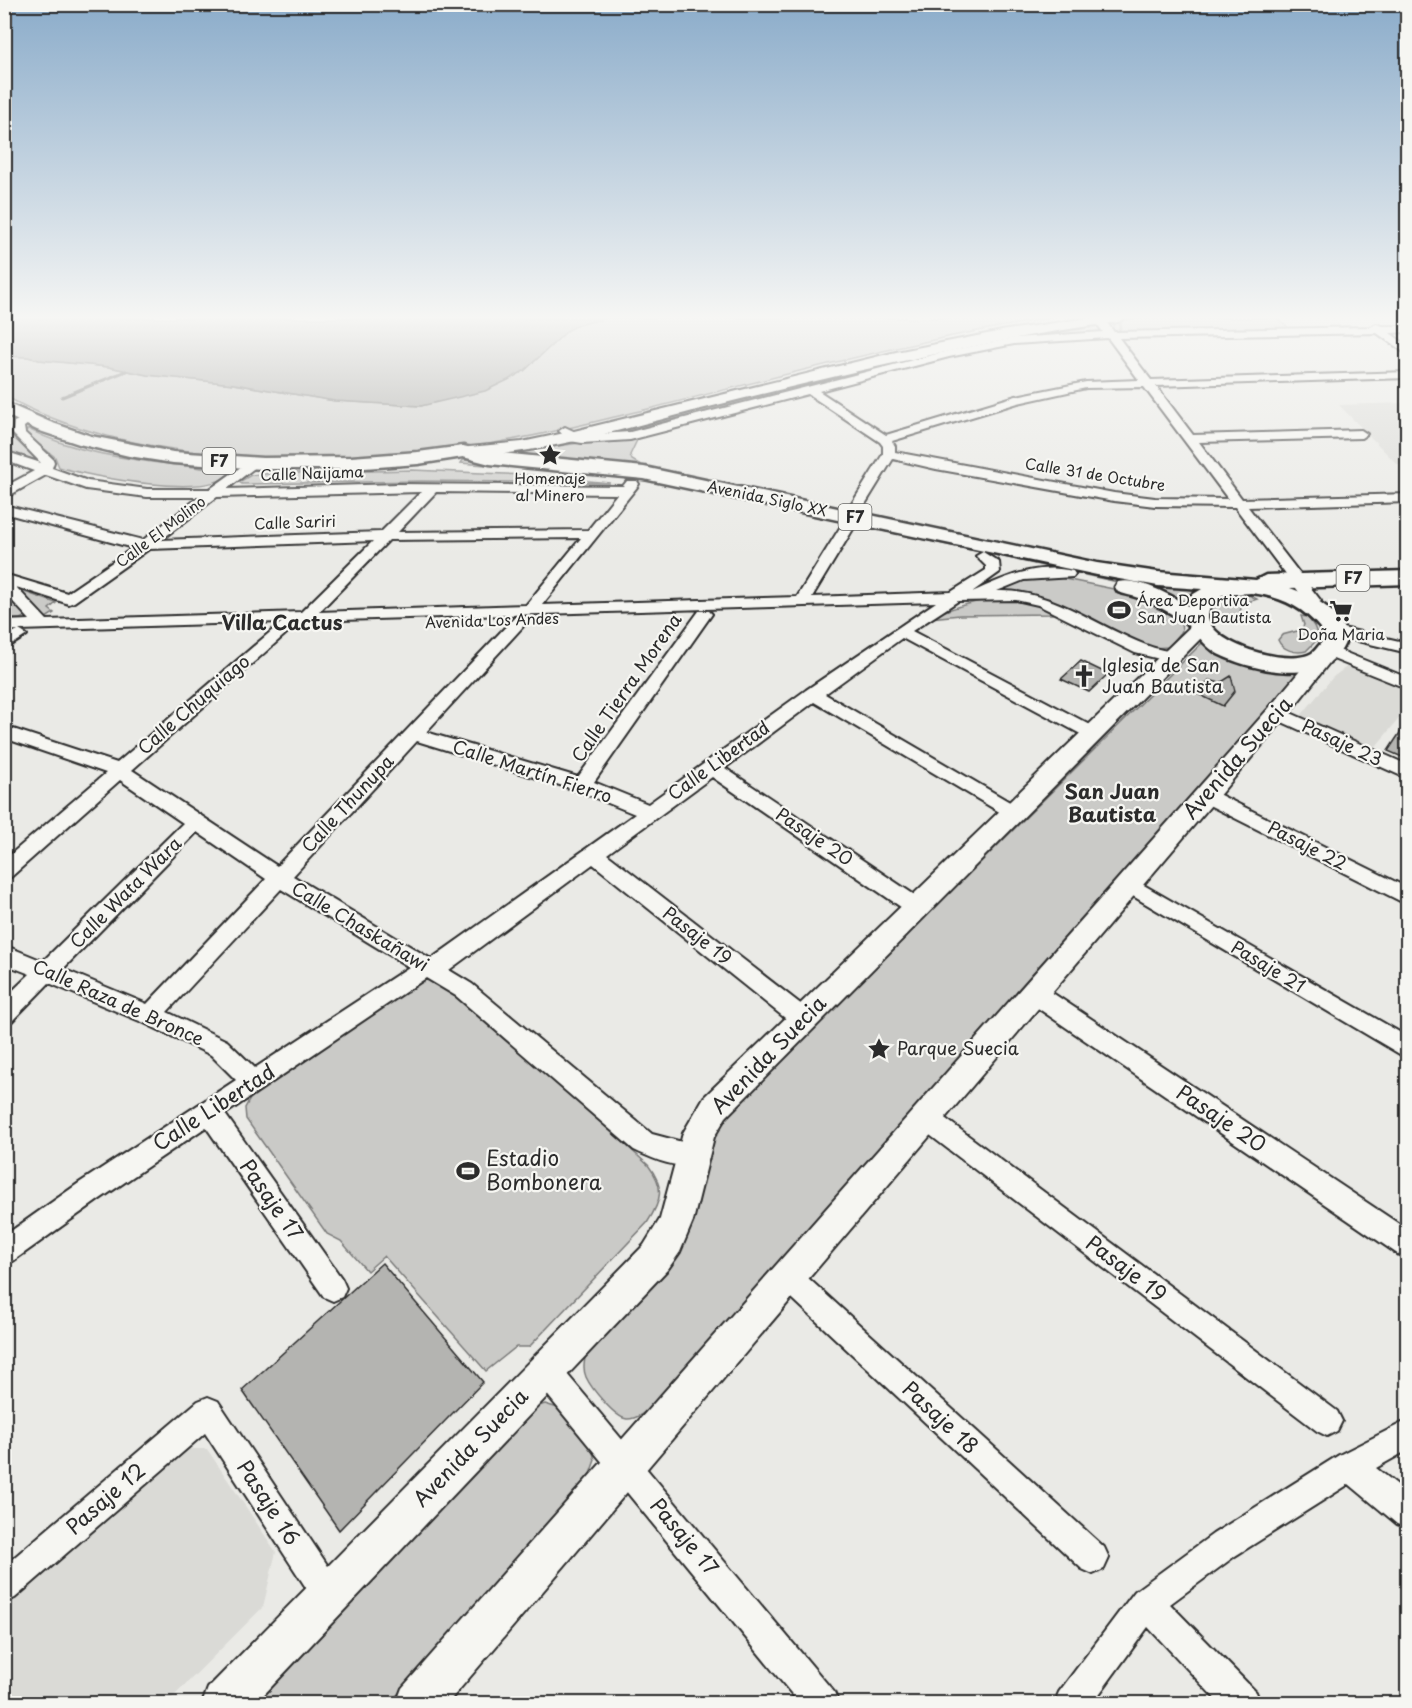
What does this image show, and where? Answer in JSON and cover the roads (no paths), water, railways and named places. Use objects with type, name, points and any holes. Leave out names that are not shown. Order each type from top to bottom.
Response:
[{"type":"highway","name":"F7","points":[[4,407],[65,433],[144,453],[252,463],[352,463],[469,452]]},
{"type":"highway","name":"Avenida Siglo XX","points":[[469,452],[490,458],[645,473],[849,521],[1151,594],[1199,625]]},
{"type":"highway","name":"Avenida Siglo XX","points":[[442,455],[443,460],[455,464],[630,486],[849,521],[1124,574],[1246,586],[1271,581],[1407,577]]},
{"type":"highway","name":"F7","points":[[1325,630],[1292,596],[1246,586],[1216,589],[1204,595],[1197,604],[1199,625],[1229,650],[1260,661],[1282,664],[1302,663],[1325,630],[1317,591],[1327,587],[1407,585]]},
{"type":"main road","points":[[469,452],[495,451],[710,398]]},
{"type":"main road","points":[[567,433],[719,398]]},
{"type":"main road","name":"Avenida Suecia","points":[[224,1704],[656,1257],[668,1240],[684,1196],[699,1133],[715,1107],[1172,657],[1199,625]]},
{"type":"main road","name":"Avenida Suecia","points":[[418,1704],[1277,713],[1325,630]]},
{"type":"street","points":[[567,433],[582,439],[630,436],[780,398]]},
{"type":"street","points":[[801,603],[889,454],[889,446],[884,439],[822,398]]},
{"type":"street","points":[[884,439],[1025,398]]},
{"type":"street","points":[[1158,398],[1298,580],[1325,630],[1407,684]]},
{"type":"street","points":[[7,491],[45,470],[48,462],[21,437],[17,430],[18,425],[28,419]]},
{"type":"street","points":[[1190,439],[1361,434]]},
{"type":"street","name":"Calle 31 de Octubre","points":[[889,454],[936,465],[1132,500],[1239,503],[1407,498]]},
{"type":"street","name":"Calle Naijama","points":[[4,455],[86,484],[115,490],[213,493],[630,486]]},
{"type":"street","name":"Calle El Molino","points":[[4,580],[69,599],[146,545],[252,463]]},
{"type":"street","name":"Calle Thunupa","points":[[150,1015],[526,614],[630,486]]},
{"type":"street","name":"Calle Chuquiago","points":[[4,872],[283,628],[305,617],[433,488]]},
{"type":"street","name":"Calle Sariri","points":[[4,509],[146,545],[386,536],[591,534]]},
{"type":"street","name":"Calle Libertad","points":[[4,1252],[208,1111],[429,969],[901,631],[993,572],[994,565],[983,555]]},
{"type":"street","name":"Avenida Los Andes","points":[[4,626],[305,617],[933,611],[978,595],[1008,578],[1032,573],[1068,574]]},
{"type":"street","points":[[4,580],[43,625]]},
{"type":"street","name":"Avenida Los Andes","points":[[12,635],[283,628],[526,614],[952,599],[978,595],[1028,597],[1141,649],[1172,657]]},
{"type":"street","name":"Calle Tierra Morena","points":[[582,785],[704,614]]},
{"type":"street","points":[[1325,630],[1407,648]]},
{"type":"street","points":[[901,631],[1094,734]]},
{"type":"street","points":[[4,645],[12,635]]},
{"type":"street","points":[[812,694],[1013,813]]},
{"type":"street","name":"Pasaje 23","points":[[1277,713],[1407,773]]},
{"type":"street","name":"Calle Chaskañawi","points":[[4,732],[118,770],[278,877],[464,990],[643,1142],[658,1149],[692,1155]]},
{"type":"street","name":"Calle Martín Fierro","points":[[414,734],[582,785],[650,812]]},
{"type":"street","name":"Pasaje 20","points":[[711,767],[918,908]]},
{"type":"street","name":"Pasaje 22","points":[[1206,795],[1407,897]]},
{"type":"street","name":"Calle Wata Wara","points":[[4,1014],[195,823]]},
{"type":"street","name":"Pasaje 19","points":[[592,853],[803,1019]]},
{"type":"street","name":"Pasaje 21","points":[[1128,884],[1407,1049]]},
{"type":"street","name":"Calle Raza de Bronce","points":[[4,954],[150,1015],[219,1048],[254,1083]]},
{"type":"street","name":"Pasaje 20","points":[[1034,993],[1407,1246]]},
{"type":"street","name":"Pasaje 17","points":[[208,1111],[333,1288]]},
{"type":"street","name":"Pasaje 19","points":[[926,1118],[1327,1421]]},
{"type":"street","name":"Pasaje 18","points":[[788,1278],[1093,1558]]},
{"type":"street","name":"Pasaje 17","points":[[546,1371],[822,1704]]},
{"type":"street","name":"Pasaje 16","points":[[208,1411],[329,1595]]},
{"type":"street","name":"Pasaje 12","points":[[4,1587],[208,1411]]},
{"type":"street","points":[[1071,1704],[1146,1602],[1224,1545],[1350,1466],[1407,1434]]},
{"type":"street","points":[[1350,1466],[1407,1513]]},
{"type":"street","points":[[1146,1602],[1244,1704]]},
{"type":"waterway","points":[[613,434],[756,398]]},
{"type":"place","name":"Homenaje al Minero","points":[[550,455]]},
{"type":"place","name":"Área Deportiva San Juan Bautista","points":[[1119,610]]},
{"type":"place","name":"Doña Maria","points":[[1341,611]]},
{"type":"place","name":"Iglesia de San Juan Bautista","points":[[1084,676]]},
{"type":"place","name":"Parque Suecia","points":[[879,1049]]},
{"type":"place","name":"Estadio Bombonera","points":[[468,1171]]},
{"type":"district","name":"Villa Cactus","points":[[282,623]]},
{"type":"district","name":"San Juan Bautista","points":[[1112,804]]}]
